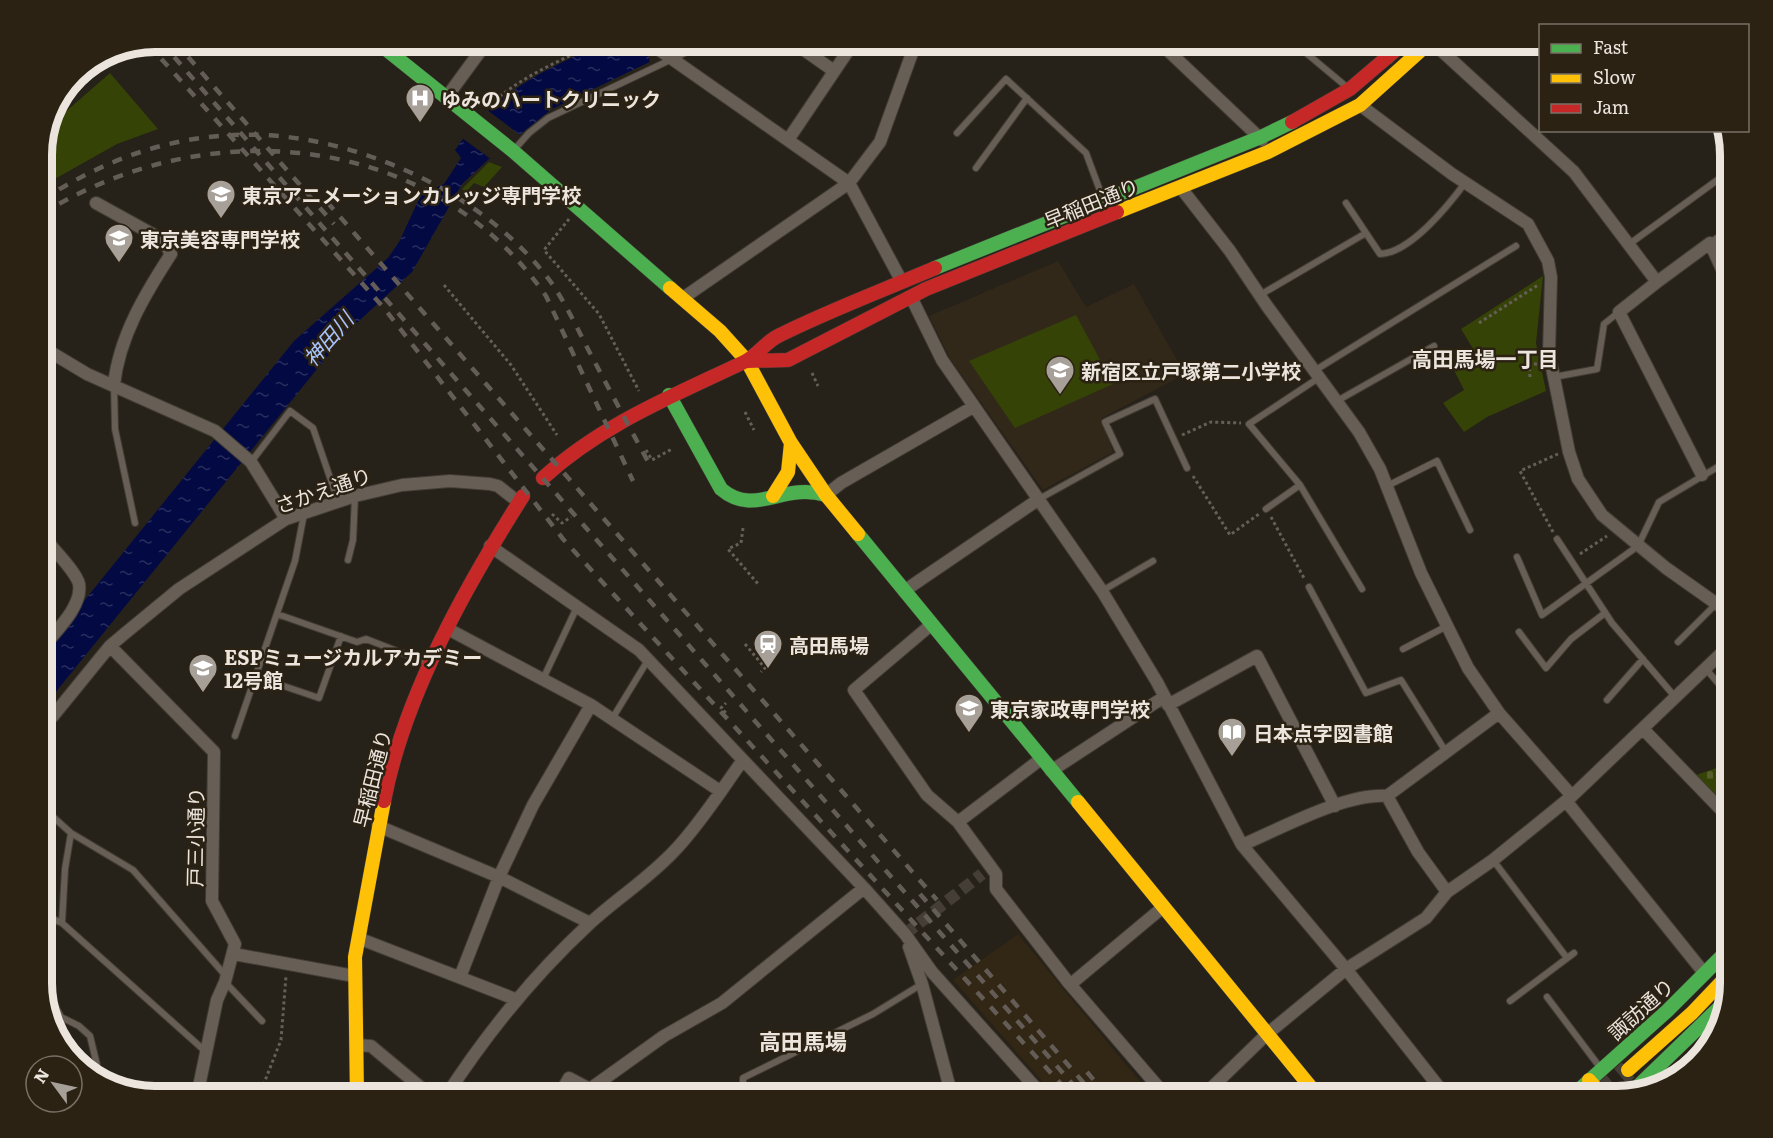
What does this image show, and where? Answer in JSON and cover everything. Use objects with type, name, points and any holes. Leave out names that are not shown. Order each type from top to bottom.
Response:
[{"type":"main road","points":[[389,52],[512,150],[683,298],[747,361],[791,443],[826,495],[1310,1086]]},
{"type":"main road","name":"早稲田通り","points":[[543,478],[570,453],[600,433],[669,395],[747,361],[777,336],[902,282],[1261,137],[1322,107],[1350,89],[1395,52]]},
{"type":"main road","name":"早稲田通り","points":[[747,361],[788,360],[911,297],[1268,152],[1360,105],[1420,52]]},
{"type":"main road","points":[[669,395],[727,495],[747,503],[800,490],[826,495]]},
{"type":"main road","points":[[772,496],[789,473],[792,458],[791,443]]},
{"type":"main road","name":"早稲田通り","points":[[357,1086],[354,976],[358,938],[390,770],[406,719],[448,629],[518,497]]},
{"type":"main road","name":"諏訪通り","points":[[1583,1086],[1720,958]]},
{"type":"main road","points":[[1628,1070],[1692,1013],[1720,984]]},
{"type":"main road","points":[[1642,1083],[1716,1011]]},
{"type":"main road","points":[[1589,1080],[1594,1086]]},
{"type":"street","points":[[446,98],[480,52]]},
{"type":"street","points":[[662,52],[849,183],[902,282]]},
{"type":"street","points":[[807,52],[834,71]]},
{"type":"street","points":[[788,140],[847,52]]},
{"type":"street","points":[[683,298],[849,183],[880,142],[912,52]]},
{"type":"street","points":[[1170,52],[1261,137],[1268,152]]},
{"type":"street","points":[[1384,52],[1388,58]]},
{"type":"street","points":[[1442,52],[1574,172],[1658,282]]},
{"type":"street","points":[[1360,105],[1465,183],[1528,224],[1548,261],[1551,277],[1549,353],[1569,452],[1578,479],[1602,515],[1638,546],[1720,608]]},
{"type":"street","points":[[1181,188],[1230,250],[1364,441],[1387,486],[1407,541],[1468,668],[1499,713],[1569,798],[1704,974]]},
{"type":"street","points":[[96,202],[162,240],[171,254],[139,307],[116,361],[114,385]]},
{"type":"street","points":[[1702,476],[1618,312],[1710,243],[1720,265]]},
{"type":"street","points":[[911,297],[942,360],[1102,591],[1166,701],[1242,845],[1346,969],[1438,1086]]},
{"type":"street","points":[[53,353],[114,385],[218,434],[249,460],[286,519]]},
{"type":"street","points":[[826,495],[841,483],[973,407]]},
{"type":"street","name":"さかえ通り","points":[[53,716],[110,646],[179,589],[286,519],[338,501],[402,485],[450,481],[498,486],[518,497]]},
{"type":"street","points":[[904,591],[998,522],[1039,499]]},
{"type":"street","points":[[490,546],[639,650],[864,888],[909,939],[932,972],[1034,1086]]},
{"type":"street","points":[[53,549],[79,583],[78,595],[69,613],[53,634]]},
{"type":"street","points":[[932,624],[854,690],[927,795],[958,822],[996,874],[996,889],[1071,984],[1158,1086]]},
{"type":"street","points":[[448,629],[591,705],[720,791]]},
{"type":"street","name":"戸三小通り","points":[[110,646],[214,752],[212,901],[231,933],[235,944],[234,954]]},
{"type":"street","points":[[1213,1086],[1267,1034],[1346,969],[1426,918],[1447,892],[1493,860],[1569,798],[1677,699],[1720,654]]},
{"type":"street","points":[[1051,771],[1166,701],[1257,656],[1335,806]]},
{"type":"street","points":[[460,978],[499,877],[533,805],[591,705]]},
{"type":"street","points":[[1242,845],[1335,806],[1372,795],[1387,796],[1499,713]]},
{"type":"street","points":[[1644,730],[1720,809]]},
{"type":"street","points":[[958,822],[1041,759]]},
{"type":"street","points":[[452,1086],[481,1042],[515,999],[590,923],[641,884],[678,848],[743,760]]},
{"type":"street","points":[[1387,796],[1418,852],[1447,892]]},
{"type":"street","points":[[378,826],[499,877],[590,923]]},
{"type":"street","points":[[594,1086],[664,1036],[722,1003],[864,888]]},
{"type":"street","points":[[1071,984],[1162,908]]},
{"type":"street","points":[[358,938],[515,999]]},
{"type":"street","points":[[909,939],[908,946],[922,984],[949,1086]]},
{"type":"street","points":[[199,1086],[217,1000],[234,954],[354,976]]},
{"type":"street","points":[[356,1046],[371,1046],[419,1086]]},
{"type":"street","points":[[565,1086],[569,1078],[584,1086]]},
{"type":"lane","points":[[512,150],[548,118],[684,52]]},
{"type":"lane","points":[[1305,52],[1350,89]]},
{"type":"lane","points":[[957,133],[1006,79],[1086,153],[1103,200]]},
{"type":"lane","points":[[976,168],[1027,98]]},
{"type":"lane","points":[[1628,245],[1720,178]]},
{"type":"lane","points":[[1346,203],[1380,254],[1392,253],[1444,212],[1465,183]]},
{"type":"lane","points":[[1260,295],[1366,233]]},
{"type":"lane","points":[[1710,243],[1720,236]]},
{"type":"lane","points":[[1362,589],[1300,484],[1249,424],[1317,374],[1516,246]]},
{"type":"lane","points":[[1554,377],[1597,369],[1604,324],[1618,312]]},
{"type":"lane","points":[[1337,401],[1434,346]]},
{"type":"lane","points":[[114,385],[115,429],[135,524]]},
{"type":"lane","points":[[1039,499],[1119,454],[1105,422],[1155,399],[1187,468]]},
{"type":"lane","points":[[249,460],[290,411],[313,428],[338,501]]},
{"type":"lane","points":[[1387,486],[1437,461],[1470,530]]},
{"type":"lane","points":[[1517,557],[1542,615],[1638,546],[1659,502],[1720,465]]},
{"type":"lane","points":[[1266,509],[1300,484]]},
{"type":"lane","points":[[348,560],[353,540],[356,496]]},
{"type":"lane","points":[[235,736],[295,561],[304,513]]},
{"type":"lane","points":[[1557,539],[1605,613],[1677,699]]},
{"type":"lane","points":[[1102,591],[1154,561]]},
{"type":"lane","points":[[1309,587],[1366,693],[1401,680],[1446,752]]},
{"type":"lane","points":[[1678,642],[1714,605]]},
{"type":"lane","points":[[543,679],[577,606]]},
{"type":"lane","points":[[1519,632],[1546,668],[1571,639],[1605,613]]},
{"type":"lane","points":[[277,614],[357,642],[366,639],[432,664]]},
{"type":"lane","points":[[1403,649],[1447,626]]},
{"type":"lane","points":[[256,677],[319,698],[341,636]]},
{"type":"lane","points":[[1607,700],[1643,659]]},
{"type":"lane","points":[[612,719],[648,660]]},
{"type":"lane","points":[[1705,667],[1720,685]]},
{"type":"lane","points":[[53,817],[71,833],[133,870],[262,1021]]},
{"type":"lane","points":[[62,923],[65,869],[71,833]]},
{"type":"lane","points":[[1493,860],[1567,958]]},
{"type":"lane","points":[[53,919],[62,923],[206,1051]]},
{"type":"lane","points":[[1510,1001],[1574,953]]},
{"type":"lane","points":[[743,1086],[743,1078],[873,1014],[922,984]]},
{"type":"lane","points":[[1547,998],[1601,1069]]},
{"type":"lane","points":[[55,1004],[62,1017],[79,1026],[90,1036],[97,1067]]},
{"type":"path","points":[[475,121],[503,92],[532,74],[578,52]]},
{"type":"path","points":[[570,217],[544,250],[599,314],[639,391]]},
{"type":"path","points":[[1479,323],[1538,284],[1538,296]]},
{"type":"path","points":[[444,285],[511,365],[557,435]]},
{"type":"path","points":[[812,373],[818,386]]},
{"type":"path","points":[[745,412],[754,430]]},
{"type":"path","points":[[1174,439],[1211,423],[1229,421],[1249,424]]},
{"type":"path","points":[[646,450],[652,460],[672,449]]},
{"type":"path","points":[[1555,455],[1520,471],[1557,539]]},
{"type":"path","points":[[1187,468],[1230,535],[1266,509],[1309,587]]},
{"type":"path","points":[[552,514],[562,524],[571,517]]},
{"type":"path","points":[[743,528],[741,543],[728,549],[759,585]]},
{"type":"path","points":[[1571,560],[1618,529]]},
{"type":"path","points":[[745,644],[765,668],[761,672]]},
{"type":"path","points":[[724,717],[727,714],[721,708],[726,703]]},
{"type":"path","points":[[53,933],[62,923]]},
{"type":"path","points":[[263,1086],[281,1040],[286,964]]},
{"type":"shaded area","name":"新宿区立戸塚第二小学校","points":[[1058,261],[1086,307],[1134,284],[1185,374],[1102,418],[1113,452],[1043,490],[951,360],[929,316]]},
{"type":"shaded area","points":[[1018,934],[1144,1086],[1046,1086],[953,980]]},
{"type":"green space","points":[[110,73],[158,129],[117,144],[53,180],[53,149],[61,116]]},
{"type":"green space","points":[[489,162],[502,167],[484,187],[474,183],[466,192],[462,189]]},
{"type":"green space","points":[[1543,276],[1536,343],[1546,391],[1487,417],[1464,432],[1443,403],[1464,390],[1454,370],[1475,352],[1461,329]]},
{"type":"green space","points":[[1076,315],[1113,384],[1015,428],[969,361]]},
{"type":"green space","points":[[1720,767],[1720,803],[1693,776]]},
{"type":"water","name":"神田川","points":[[584,52],[670,52],[552,109],[489,159],[462,184],[412,272],[347,332],[53,695],[53,639],[294,341],[388,258],[399,242],[421,195],[444,184],[461,158],[455,150],[471,129],[504,97],[560,63]]},
{"type":"pier","points":[[642,52],[673,52],[650,64],[649,57]]},
{"type":"pier","points":[[486,109],[520,135],[492,160],[462,138]]},
{"type":"tunnel","points":[[905,934],[982,874]]},
{"type":"tunnel","points":[[1610,1086],[1628,1070]]},
{"type":"railway","points":[[155,52],[384,308],[563,539],[1063,1086]]},
{"type":"railway","points":[[170,52],[1074,1086]]},
{"type":"railway","points":[[184,52],[334,224]]},
{"type":"railway","points":[[53,194],[88,174],[134,154],[181,141],[228,135],[275,136],[323,143],[371,157],[420,177],[457,198],[493,223],[540,268],[563,301],[652,469]]},
{"type":"railway","points":[[53,208],[106,181],[173,160],[243,151],[312,154],[379,170],[442,199],[498,241],[546,296],[633,481]]},
{"type":"railway","points":[[327,202],[937,900]]},
{"type":"railway","points":[[920,894],[1086,1086]]},
{"type":"railway","points":[[1087,1072],[1099,1086]]},
{"type":"traffic: fast","points":[[389,52],[513,151],[670,288]]},
{"type":"traffic: fast","points":[[935,268],[1261,137],[1292,122]]},
{"type":"traffic: fast","points":[[669,395],[721,489],[733,497],[758,500],[796,493],[810,492],[826,495]]},
{"type":"traffic: fast","points":[[858,534],[1078,802]]},
{"type":"traffic: fast","points":[[1583,1086],[1667,1011],[1720,958]]},
{"type":"traffic: fast","points":[[1642,1083],[1716,1011]]},
{"type":"traffic: slow","points":[[1117,212],[1268,152],[1360,105],[1419,52]]},
{"type":"traffic: slow","points":[[670,288],[720,331],[747,361],[791,443],[826,495],[858,534]]},
{"type":"traffic: slow","points":[[773,496],[788,472],[791,443]]},
{"type":"traffic: slow","points":[[357,1086],[355,957],[384,801]]},
{"type":"traffic: slow","points":[[1078,802],[1310,1086]]},
{"type":"traffic: slow","points":[[1628,1070],[1692,1013],[1720,984]]},
{"type":"traffic: slow","points":[[1589,1080],[1594,1086]]},
{"type":"traffic: jam","points":[[1292,122],[1350,89],[1393,52]]},
{"type":"traffic: jam","points":[[747,361],[788,360],[926,289],[1117,212]]},
{"type":"traffic: jam","points":[[543,478],[589,442],[639,412],[744,362],[775,338],[935,268]]},
{"type":"traffic: jam","points":[[384,801],[393,761],[422,682],[459,604],[523,496]]},
{"type":"place","name":"ゆみのハートクリニック","points":[[420,124]]},
{"type":"place","name":"東京アニメーションカレッジ専門学校","points":[[221,220]]},
{"type":"place","name":"東京美容専門学校","points":[[119,264]]},
{"type":"place","name":"新宿区立戸塚第二小学校","points":[[1060,396]]},
{"type":"place","name":"高田馬場","points":[[768,670]]},
{"type":"place","name":"ESPミュージカルアカデミー 12号館","points":[[203,694]]},
{"type":"place","name":"東京家政専門学校","points":[[969,734]]},
{"type":"place","name":"日本点字図書館","points":[[1232,758]]},
{"type":"district","name":"高田馬場一丁目","points":[[1485,357]]},
{"type":"district","name":"高田馬場","points":[[803,1040]]}]
